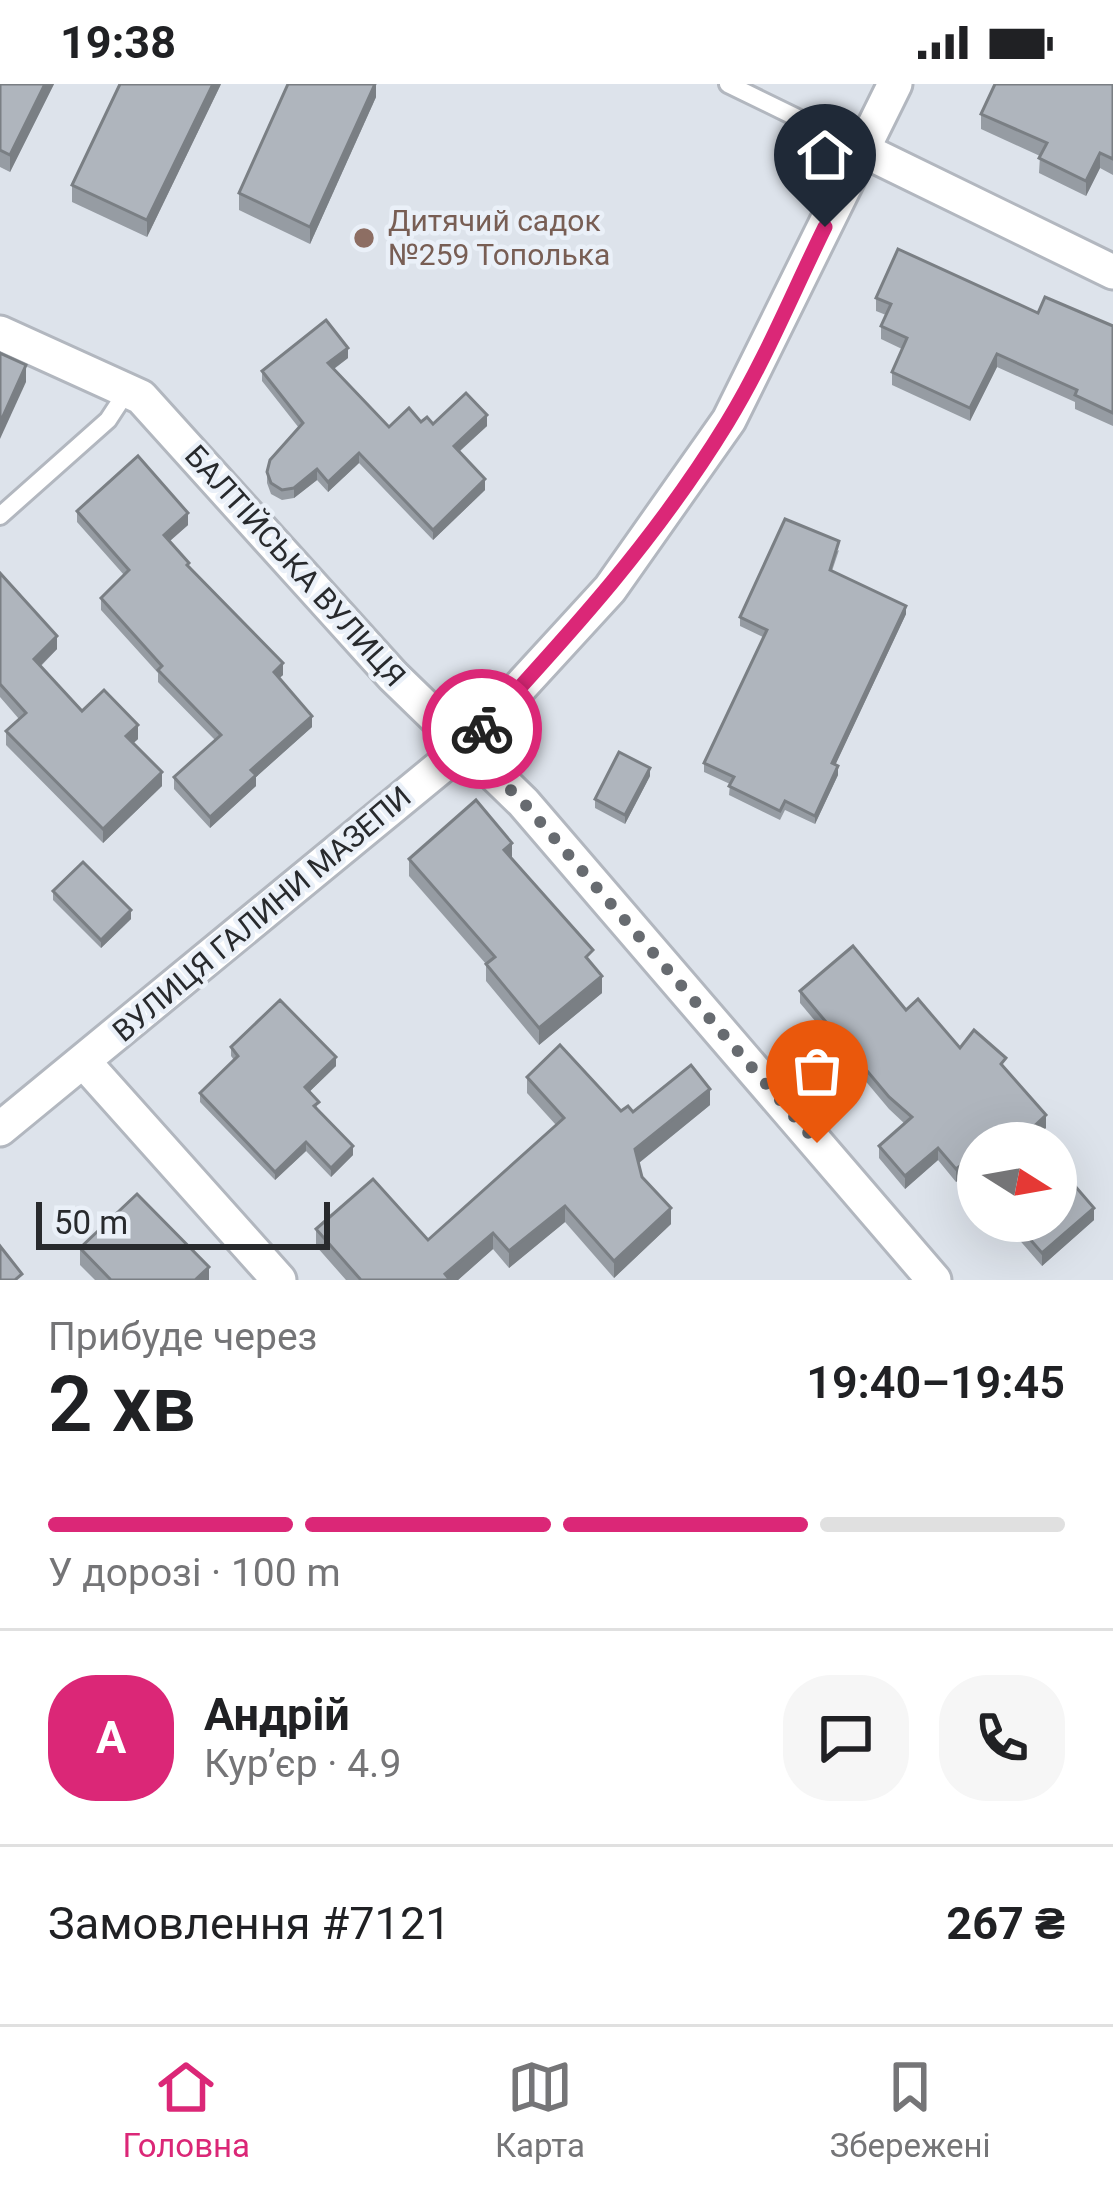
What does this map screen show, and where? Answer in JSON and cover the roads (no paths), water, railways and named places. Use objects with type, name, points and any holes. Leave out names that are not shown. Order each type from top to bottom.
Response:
[{"type":"street","name":"ВУЛИЦЯ ГАЛИНИ МАЗЕПИ","points":[[0,1129],[466,746],[610,590],[729,420],[895,84]]},
{"type":"street","points":[[863,150],[1113,272]]},
{"type":"street","name":"БАЛТІЙСЬКА ВУЛИЦЯ","points":[[0,333],[141,398],[393,676],[523,802],[934,1280]]},
{"type":"street","points":[[84,1062],[279,1280]]},
{"type":"lane","points":[[732,85],[863,150]]},
{"type":"lane","points":[[0,516],[108,420],[127,391]]},
{"type":"place","name":"Дитячий садок №259 Тополька","points":[[364,238]]}]
